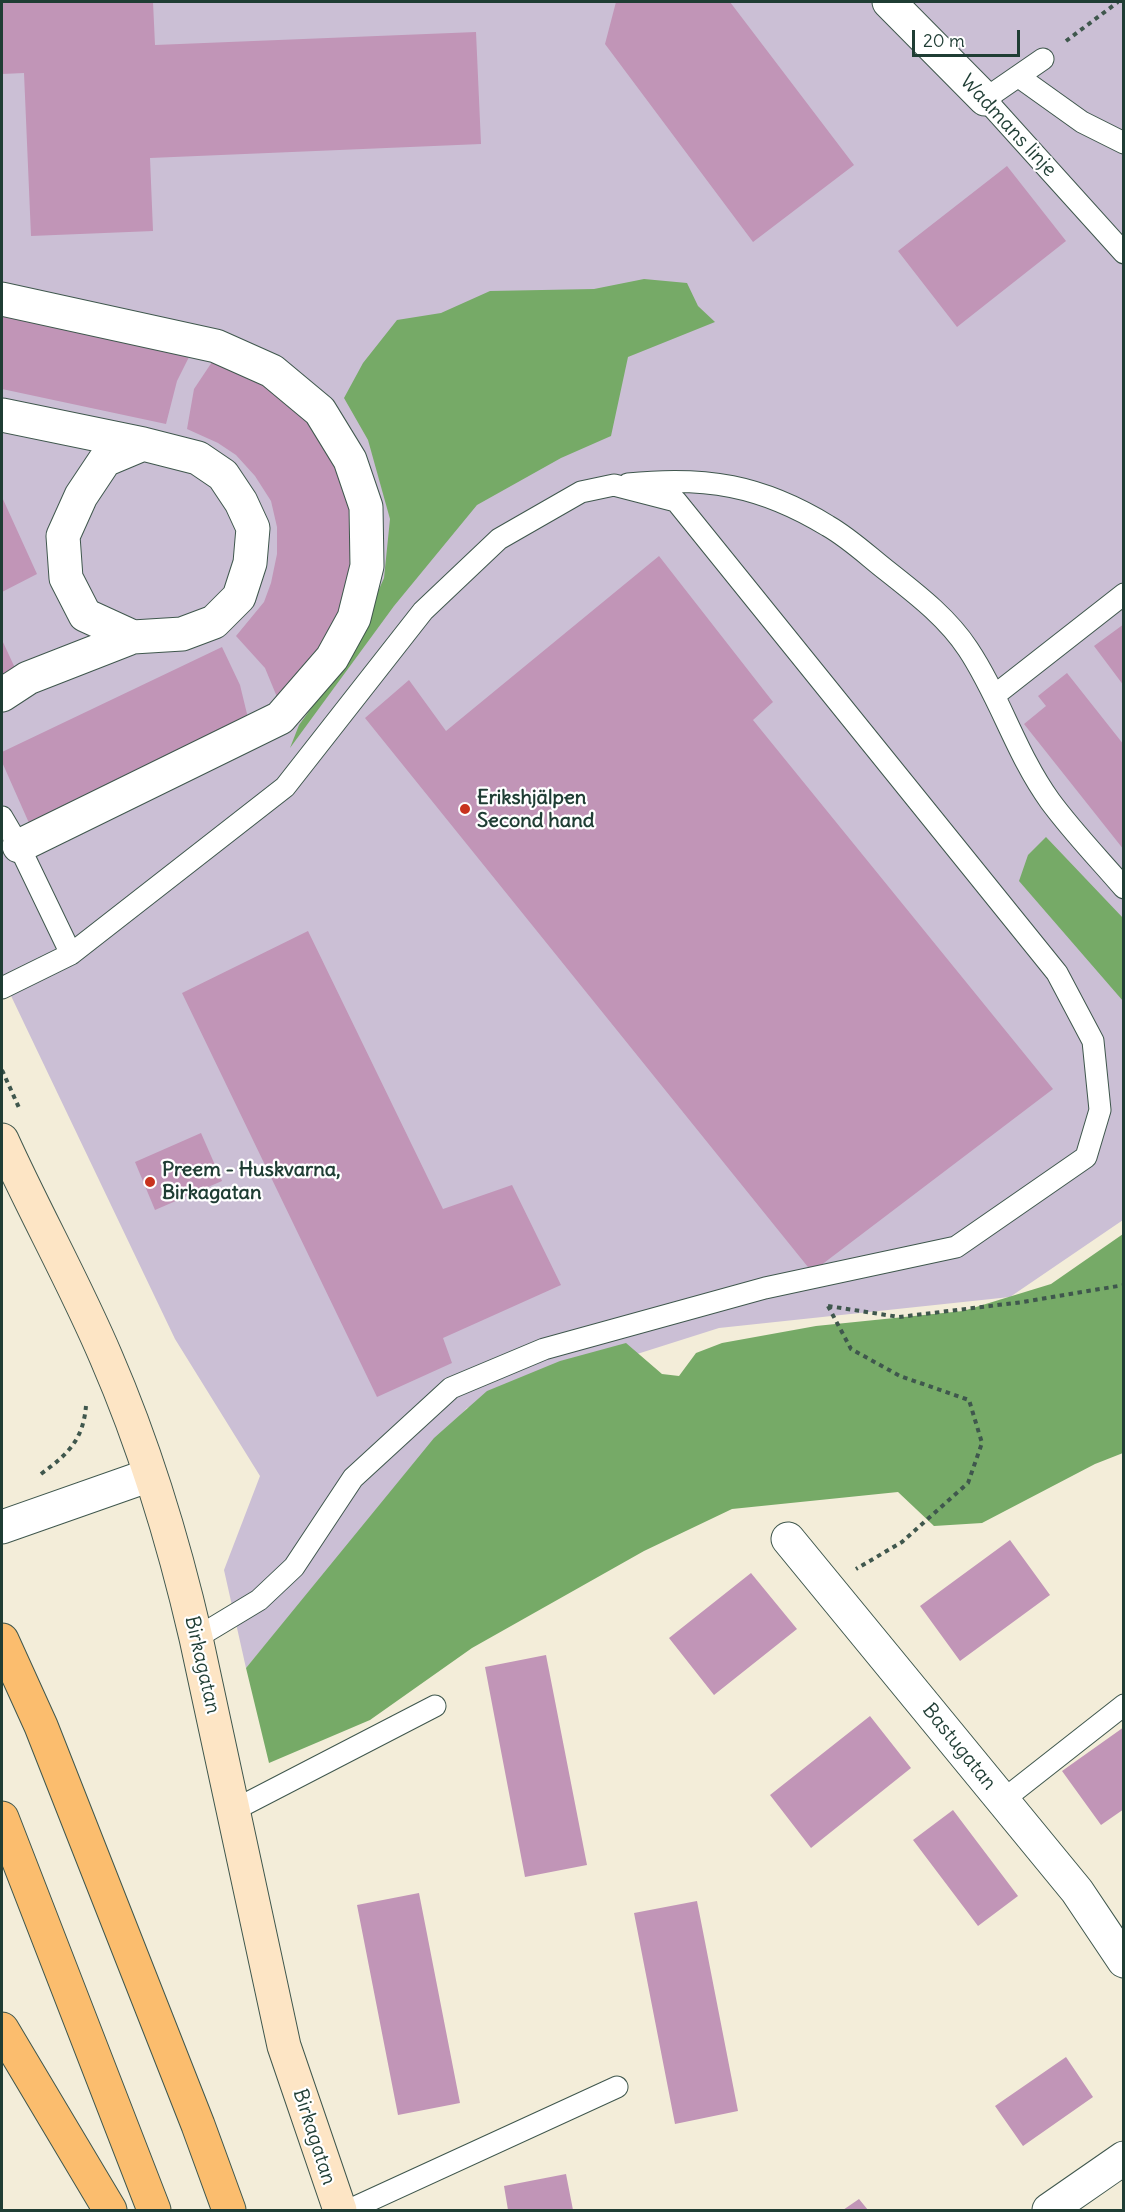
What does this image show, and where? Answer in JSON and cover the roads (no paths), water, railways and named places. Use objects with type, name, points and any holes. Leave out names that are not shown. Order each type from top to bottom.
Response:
[{"type":"highway","points":[[2,1640],[41,1726],[198,2125],[228,2211]]},
{"type":"highway","points":[[2,1818],[154,2211]]},
{"type":"highway","points":[[2,2029],[110,2211]]},
{"type":"street","name":"Wadmans linje","points":[[889,2],[986,99]]},
{"type":"street","points":[[2,299],[216,346],[272,371],[320,411],[350,460],[366,507],[367,566],[354,618],[332,658],[280,718],[19,846]]},
{"type":"street","points":[[2,415],[143,444],[198,458],[223,475],[241,502],[253,528],[250,563],[239,597],[214,622],[182,634],[133,638],[28,678],[2,695]]},
{"type":"street","points":[[133,638],[85,615],[66,578],[63,536],[81,496],[105,460],[143,444]]},
{"type":"street","name":"Birkagatan","points":[[2,1140],[106,1358],[150,1474],[184,1584],[284,2046],[340,2211]]},
{"type":"street","points":[[2,1527],[150,1474]]},
{"type":"street","name":"Bastugatan","points":[[788,1539],[1077,1891],[1121,1953]]},
{"type":"street","points":[[1056,2209],[1124,2158]]},
{"type":"lane","points":[[986,99],[1042,59]]},
{"type":"lane","points":[[1019,76],[1082,122],[1124,143]]},
{"type":"lane","name":"Wadmans linje","points":[[986,99],[1124,253]]},
{"type":"lane","points":[[2,987],[71,954],[285,787],[423,611],[499,539],[581,492],[614,485],[675,479],[727,484],[769,496],[829,526],[923,598],[967,647],[995,695],[1026,759],[1050,801],[1124,888]]},
{"type":"lane","points":[[196,1638],[259,1600],[294,1567],[353,1478],[451,1388],[544,1349],[765,1288],[956,1247],[1086,1157],[1100,1110],[1093,1041],[1057,973],[676,501],[614,485]]},
{"type":"lane","points":[[995,695],[1124,594]]},
{"type":"lane","points":[[2,817],[19,846],[71,954]]},
{"type":"lane","points":[[1002,1800],[1124,1705]]},
{"type":"lane","points":[[234,1810],[435,1706]]},
{"type":"lane","points":[[349,2211],[617,2086]]},
{"type":"place","name":"Erikshjälpen Second hand","points":[[465,809]]},
{"type":"place","name":"Preem - Huskvarna, Birkagatan","points":[[150,1182]]}]
